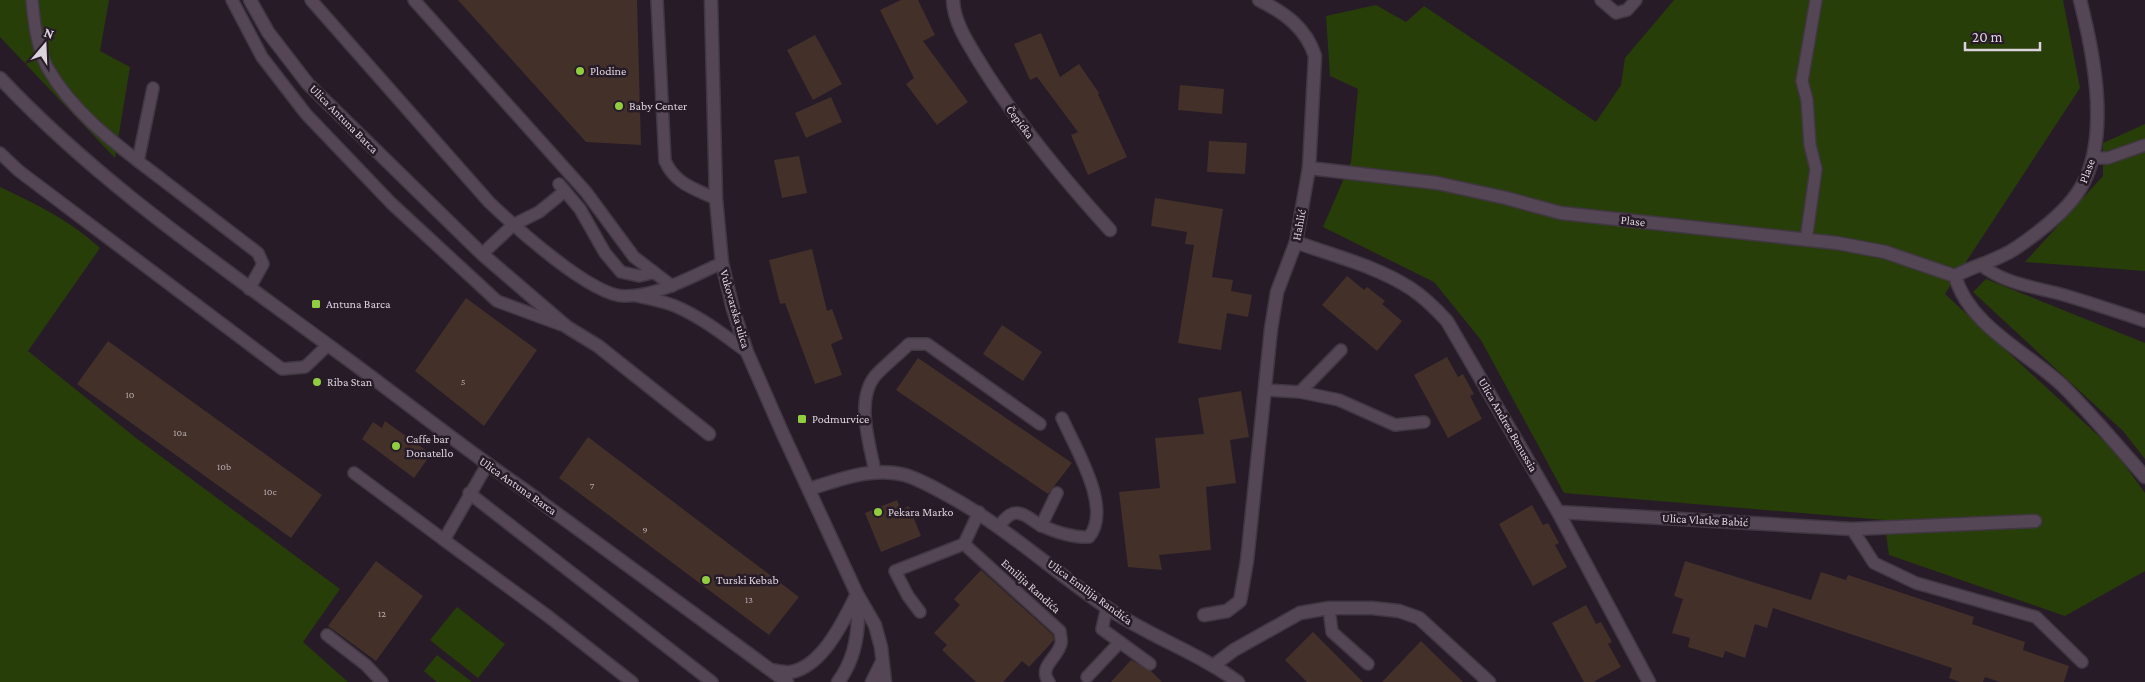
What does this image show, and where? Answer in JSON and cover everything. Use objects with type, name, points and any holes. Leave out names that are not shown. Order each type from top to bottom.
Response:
[{"type":"street","name":"Ulica Antuna Barca","points":[[250,0],[268,32],[308,84],[482,254],[567,327],[598,346],[709,434]]},
{"type":"street","name":"Vukovarska ulica","points":[[711,0],[716,199],[722,263],[733,309],[747,352],[857,594],[874,625],[885,682]]},
{"type":"street","name":"Čepićka","points":[[953,0],[961,32],[1000,96],[1059,174],[1110,230]]},
{"type":"street","name":"Hahlić","points":[[1204,615],[1228,611],[1240,601],[1247,561],[1271,329],[1278,292],[1296,242],[1309,168],[1315,56],[1309,39],[1293,21],[1259,0]]},
{"type":"street","name":"Plase","points":[[1309,168],[1437,183],[1506,198],[1561,213],[1806,240],[1885,252],[1955,276],[2016,248],[2058,214],[2080,190],[2090,170],[2093,158],[2097,112],[2090,37],[2080,0]]},
{"type":"street","name":"Ulica Antuna Barca","points":[[0,78],[36,116],[99,174],[249,289],[328,345],[487,465],[526,491],[787,682]]},
{"type":"street","name":"Ulica Andree Benussia","points":[[1296,242],[1380,272],[1411,288],[1447,321],[1558,512],[1649,682]]},
{"type":"street","points":[[1955,276],[1959,291],[1975,314],[2062,385],[2145,477]]},
{"type":"street","name":"Ulica Emilija Randića","points":[[809,489],[875,472],[904,475],[918,480],[979,512],[1107,608],[1146,631],[1214,665]]},
{"type":"street","name":"Ulica Vlatke Babić","points":[[1558,512],[1852,529],[2035,521]]},
{"type":"street","name":"Vukovarska ulica","points":[[838,682],[854,651],[858,633],[857,594]]},
{"type":"street","points":[[772,670],[791,672],[808,664],[824,650],[857,594]]},
{"type":"street","points":[[1238,682],[1214,665],[1234,650],[1300,613],[1329,608],[1372,608],[1399,611],[1419,618],[1489,682]]},
{"type":"street","points":[[872,682],[882,662]]},
{"type":"lane","points":[[32,0],[39,45],[46,65],[57,83],[88,119],[138,161],[258,253],[262,264],[249,289]]},
{"type":"lane","points":[[232,0],[262,57],[306,114],[391,203],[497,301],[567,327]]},
{"type":"lane","points":[[311,0],[489,202],[513,225],[594,287],[612,295],[635,296],[673,305],[703,320],[747,352]]},
{"type":"lane","points":[[414,0],[586,192],[634,257],[652,273],[672,286]]},
{"type":"lane","points":[[657,0],[664,161],[671,174],[680,182],[716,199]]},
{"type":"lane","points":[[1600,0],[1616,13],[1627,10],[1636,0]]},
{"type":"lane","points":[[1806,240],[1816,169],[1810,145],[1806,100],[1802,81],[1816,0]]},
{"type":"lane","points":[[138,161],[153,88]]},
{"type":"lane","points":[[2093,158],[2108,158],[2145,145]]},
{"type":"lane","points":[[0,153],[19,171],[282,370],[305,367],[328,345]]},
{"type":"lane","points":[[482,254],[513,225],[539,212],[562,188],[580,209],[605,253],[621,272],[639,276],[652,273]]},
{"type":"lane","points":[[635,296],[672,286],[722,263]]},
{"type":"lane","points":[[1981,265],[1993,274],[2012,282],[2065,295],[2145,321]]},
{"type":"lane","points":[[875,472],[868,432],[866,395],[874,377],[909,344],[927,344],[1040,424]]},
{"type":"lane","points":[[1300,392],[1340,350]]},
{"type":"lane","points":[[1265,390],[1300,392],[1340,400],[1394,425],[1424,422]]},
{"type":"lane","points":[[998,526],[1010,514],[1015,514],[1024,515],[1041,526],[1082,538],[1089,537],[1096,529],[1096,493],[1062,418]]},
{"type":"lane","points":[[444,540],[469,493],[487,465]]},
{"type":"lane","points":[[354,472],[549,617],[632,682]]},
{"type":"lane","points":[[469,493],[712,682]]},
{"type":"lane","points":[[1041,526],[1057,493]]},
{"type":"lane","points":[[920,612],[908,596],[895,571],[964,544],[979,512]]},
{"type":"lane","points":[[1852,529],[1874,562],[1916,583],[2036,616],[2082,662]]},
{"type":"lane","name":"Emilija Randića","points":[[964,544],[1060,631],[1061,644],[1046,669],[1046,678],[1049,682]]},
{"type":"lane","points":[[1107,608],[1102,629],[1150,664]]},
{"type":"lane","points":[[1329,608],[1332,632],[1368,664]]},
{"type":"lane","points":[[327,635],[366,665],[382,682]]},
{"type":"lane","points":[[1087,677],[1120,642]]},
{"type":"green space","points":[[0,0],[109,0],[100,51],[130,67],[115,158],[0,37]]},
{"type":"green space","points":[[1674,0],[2063,0],[2080,88],[1945,294],[2114,450],[2145,493],[2145,571],[2065,616],[1889,555],[1884,520],[1564,493],[1481,340],[1434,282],[1323,227],[1351,162],[1358,89],[1330,76],[1326,16],[1376,5],[1406,22],[1424,6],[1596,122],[1621,85],[1625,58]]},
{"type":"green space","points":[[2145,124],[2145,271],[2025,262],[2103,176],[2103,143]]},
{"type":"green space","points":[[0,187],[53,214],[100,248],[28,351],[136,438],[340,589],[303,642],[348,682],[0,682]]},
{"type":"green space","points":[[1986,279],[2145,343],[2145,459],[2123,431],[1973,292]]},
{"type":"green space","points":[[457,607],[505,644],[478,678],[430,640]]},
{"type":"green space","points":[[437,655],[472,682],[437,682],[424,671]]},
{"type":"building","name":"Plodine","points":[[458,0],[637,0],[641,145],[586,142]]},
{"type":"building","points":[[901,0],[918,0],[935,35],[923,41],[968,102],[937,125],[906,84],[914,78],[880,10]]},
{"type":"building","points":[[1041,33],[1060,77],[1079,64],[1099,93],[1127,157],[1088,175],[1071,135],[1078,132],[1037,77],[1030,80],[1014,44]]},
{"type":"building","points":[[815,35],[842,84],[813,100],[787,50]]},
{"type":"building","points":[[1180,85],[1224,89],[1222,114],[1178,110]]},
{"type":"building","points":[[831,97],[842,122],[806,138],[795,113]]},
{"type":"building","points":[[1209,141],[1247,143],[1245,174],[1207,172]]},
{"type":"building","points":[[799,156],[807,193],[782,198],[774,160]]},
{"type":"building","points":[[1155,198],[1223,209],[1212,277],[1233,280],[1231,291],[1252,295],[1248,317],[1227,313],[1221,350],[1178,343],[1194,245],[1185,244],[1187,232],[1151,226]]},
{"type":"building","points":[[812,249],[827,311],[832,309],[843,339],[831,344],[842,375],[815,384],[785,303],[780,304],[769,260]]},
{"type":"building","points":[[1347,276],[1364,290],[1367,287],[1385,301],[1382,304],[1402,321],[1377,351],[1322,305]]},
{"type":"building","points":[[466,298],[537,350],[484,426],[415,371]]},
{"type":"building","points":[[1002,325],[1042,352],[1023,381],[983,354]]},
{"type":"building","points":[[108,341],[322,495],[291,538],[77,384]]},
{"type":"building","points":[[1447,357],[1458,377],[1463,374],[1474,394],[1470,396],[1482,419],[1448,438],[1414,375]]},
{"type":"building","points":[[918,358],[1072,463],[1048,494],[896,390]]},
{"type":"building","points":[[1241,391],[1249,437],[1230,440],[1236,483],[1206,487],[1211,550],[1159,555],[1162,570],[1128,567],[1119,492],[1160,488],[1155,438],[1204,434],[1198,398]]},
{"type":"building","name":"Caffe bar Donatello","points":[[385,421],[431,454],[414,478],[362,439],[373,422],[382,428]]},
{"type":"building","points":[[588,437],[799,597],[769,635],[559,478]]},
{"type":"building","points":[[897,500],[901,510],[909,506],[921,536],[881,552],[865,513]]},
{"type":"building","points":[[1532,505],[1543,525],[1548,523],[1559,543],[1555,545],[1567,567],[1533,586],[1499,524]]},
{"type":"building","points":[[376,561],[423,596],[376,661],[328,626]]},
{"type":"building","points":[[1685,561],[1811,600],[1821,572],[1846,580],[1848,575],[1974,617],[1972,624],[2025,642],[2023,650],[2069,666],[2064,682],[2000,682],[1985,677],[1983,682],[1960,682],[1949,678],[1952,668],[1773,608],[1767,628],[1755,624],[1745,658],[1725,651],[1723,658],[1688,647],[1690,638],[1672,633],[1683,599],[1674,596]]},
{"type":"building","points":[[981,570],[1053,635],[1054,640],[1029,667],[1022,661],[1003,682],[976,682],[942,650],[947,645],[934,633],[960,605],[954,599]]},
{"type":"building","points":[[1586,605],[1596,624],[1601,622],[1612,642],[1608,644],[1621,667],[1593,682],[1584,682],[1552,623]]},
{"type":"building","points":[[1313,632],[1363,682],[1307,682],[1285,660]]},
{"type":"building","points":[[1421,641],[1463,682],[1382,682]]},
{"type":"building","points":[[1131,660],[1151,671],[1162,682],[1111,682]]},
{"type":"place","name":"Plodine","points":[[580,71]]},
{"type":"place","name":"Baby Center","points":[[619,106]]},
{"type":"place","name":"Antuna Barca","points":[[316,304]]},
{"type":"place","name":"Riba Stan","points":[[317,382]]},
{"type":"place","name":"Podmurvice","points":[[802,419]]},
{"type":"place","name":"Caffe bar Donatello","points":[[396,446]]},
{"type":"place","name":"Pekara Marko","points":[[878,512]]},
{"type":"place","name":"Turski Kebab","points":[[706,580]]}]
